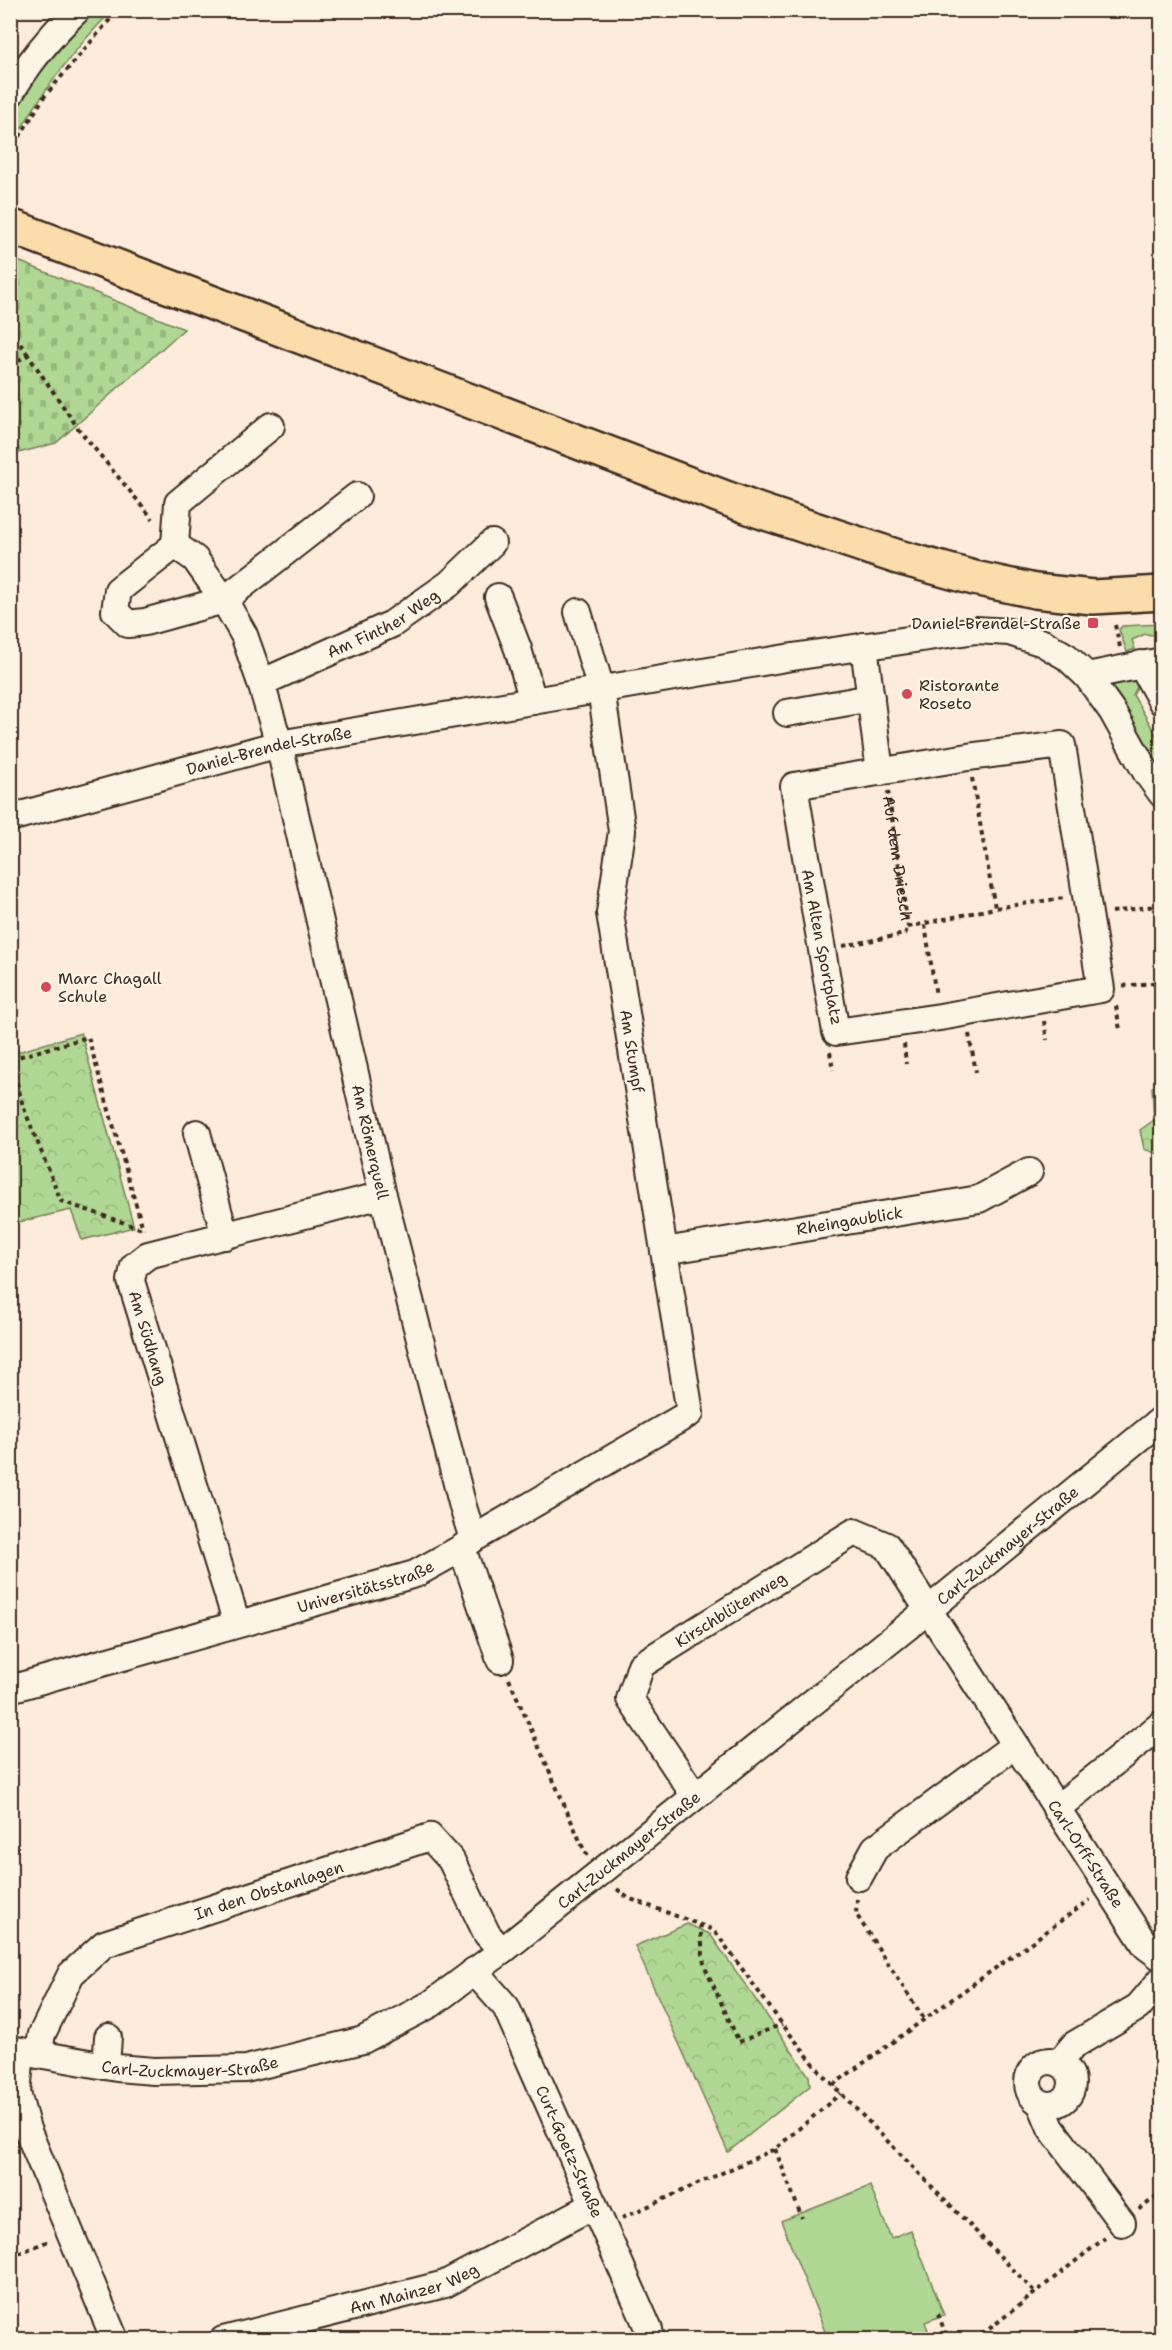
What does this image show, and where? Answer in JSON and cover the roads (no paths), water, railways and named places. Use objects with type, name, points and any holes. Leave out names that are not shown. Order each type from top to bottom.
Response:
[{"type":"main road","points":[[10,226],[757,510],[898,557],[974,578],[1035,591],[1093,597],[1161,593]]},
{"type":"street","points":[[10,94],[22,73],[76,10]]},
{"type":"street","points":[[271,426],[178,503],[175,545],[118,590],[115,611],[128,624],[145,622],[224,600],[357,496]]},
{"type":"street","name":"Am Finther Weg","points":[[261,683],[392,624],[449,584],[492,543]]},
{"type":"street","points":[[175,545],[195,560],[224,600],[244,635],[279,744]]},
{"type":"street","points":[[498,597],[518,649],[533,701]]},
{"type":"street","points":[[578,612],[601,689]]},
{"type":"street","name":"Daniel-Brendel-Straße","points":[[10,818],[279,744],[601,689],[976,630],[1009,632],[1043,643],[1067,657],[1087,676],[1112,711],[1161,794]]},
{"type":"street","points":[[864,646],[883,772]]},
{"type":"street","points":[[1087,676],[1151,663],[1161,702]]},
{"type":"street","name":"Am Stumpf","points":[[601,689],[622,831],[610,913],[690,1413]]},
{"type":"street","points":[[787,712],[871,698]]},
{"type":"street","name":"Am Römerquell","points":[[279,744],[383,1195],[463,1507],[468,1544],[500,1660]]},
{"type":"street","name":"Auf dem Driesch","points":[[883,772],[968,757],[1062,746],[1088,905],[1107,988]]},
{"type":"street","name":"Am Alten Sportplatz","points":[[883,772],[794,786],[836,1032],[940,1017],[1107,988]]},
{"type":"street","points":[[197,1133],[225,1236],[383,1195]]},
{"type":"street","name":"Rheingaublick","points":[[664,1251],[979,1199],[1029,1172]]},
{"type":"street","name":"Am Südhang","points":[[225,1236],[148,1255],[134,1266],[131,1281],[237,1624]]},
{"type":"street","name":"Universitätsstraße","points":[[10,1689],[415,1574],[690,1413]]},
{"type":"street","name":"Carl-Zuckmayer-Straße","points":[[23,2052],[106,2066],[154,2071],[246,2069],[363,2040],[431,2004],[502,1951],[927,1611],[1161,1419]]},
{"type":"street","name":"Kirschblütenweg","points":[[695,1796],[630,1699],[641,1665],[854,1532],[887,1546],[927,1611]]},
{"type":"street","name":"Carl-Orff-Straße","points":[[927,1611],[1146,1946],[1161,1958]]},
{"type":"street","points":[[1056,1809],[1161,1724]]},
{"type":"street","points":[[859,1876],[875,1848],[1015,1745]]},
{"type":"street","name":"In den Obstanlagen","points":[[23,2052],[42,2034],[71,1974],[104,1944],[430,1837],[451,1860],[487,1934],[502,1951]]},
{"type":"street","name":"Curt-Goetz-Straße","points":[[474,1971],[506,2007],[649,2330],[651,2340]]},
{"type":"street","points":[[1122,2223],[1051,2127],[1041,2104],[1031,2096],[1028,2079],[1033,2069],[1040,2063],[1047,2061],[1059,2063],[1074,2045],[1138,2007],[1161,1979]]},
{"type":"street","points":[[106,2066],[108,2037]]},
{"type":"street","points":[[23,2052],[17,2093],[27,2129],[115,2340]]},
{"type":"street","name":"Am Mainzer Weg","points":[[223,2340],[445,2284],[599,2216]]},
{"type":"place","name":"Daniel-Brendel-Straße","points":[[1093,623]]},
{"type":"place","name":"Ristorante Roseto","points":[[907,694]]},
{"type":"place","name":"Marc Chagall Schule","points":[[46,987]]}]
